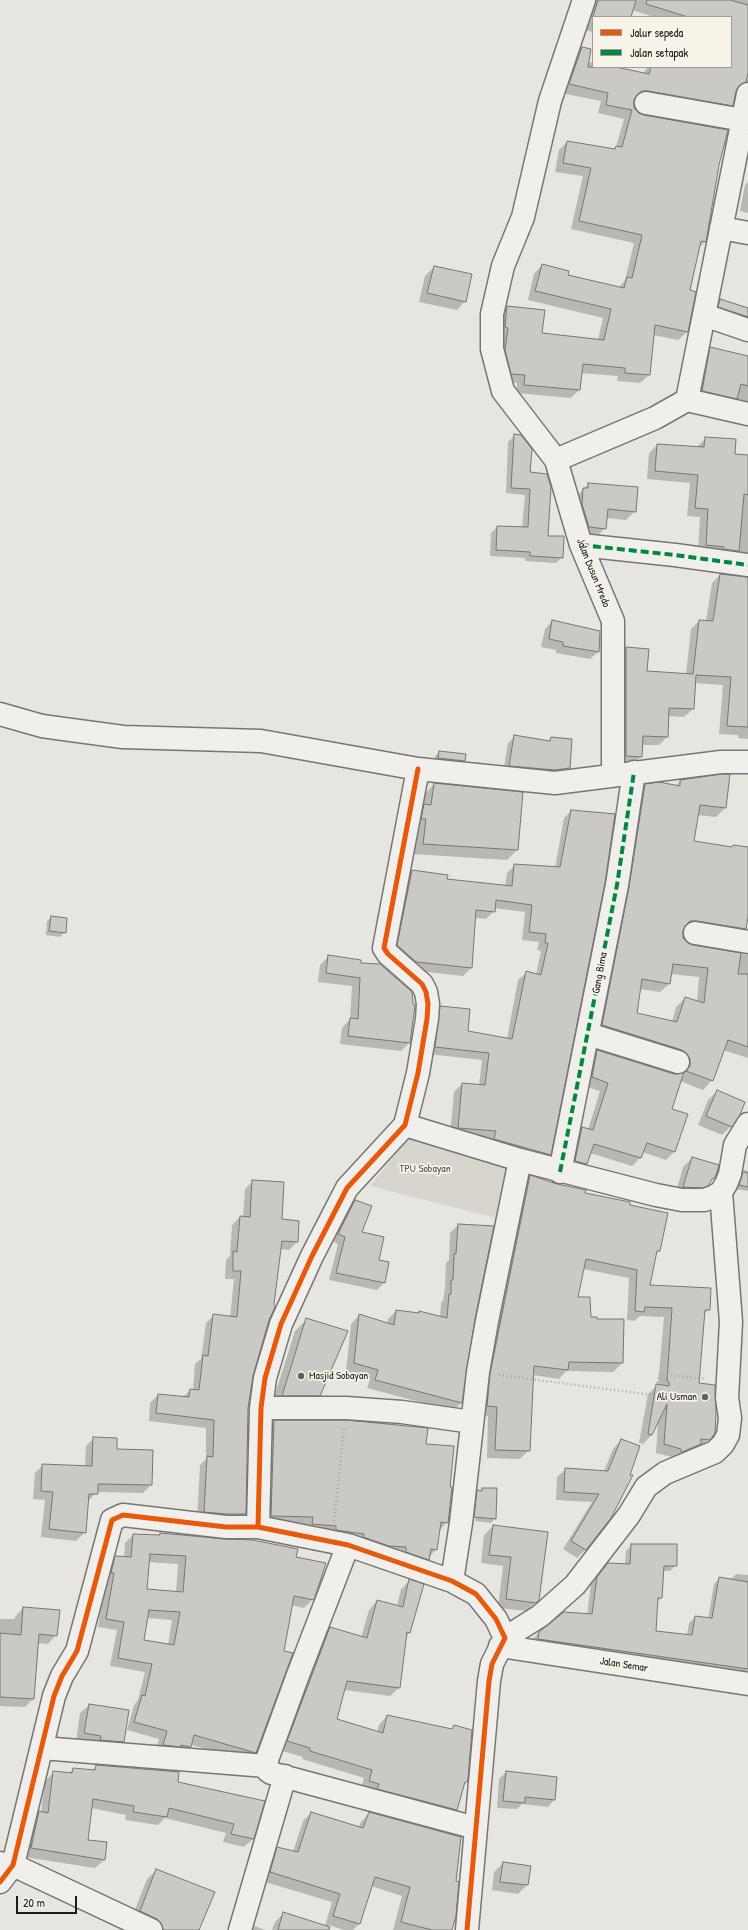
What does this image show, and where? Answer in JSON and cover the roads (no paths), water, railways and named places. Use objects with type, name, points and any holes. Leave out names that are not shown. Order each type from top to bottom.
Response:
[{"type":"street","name":"Jalan Dusun Mredo","points":[[584,0],[550,101],[522,217],[503,266],[492,314],[492,349],[503,391],[556,460],[581,546],[613,621],[613,775]]},
{"type":"street","points":[[687,400],[748,94]]},
{"type":"street","points":[[646,103],[743,120]]},
{"type":"street","points":[[721,228],[748,233]]},
{"type":"street","points":[[704,316],[748,330]]},
{"type":"street","points":[[556,460],[655,418],[687,400],[748,414]]},
{"type":"street","points":[[581,546],[675,555],[748,565]]},
{"type":"street","points":[[0,714],[42,726],[123,737],[261,741],[418,769],[555,783],[721,762],[748,762]]},
{"type":"street","points":[[258,1527],[261,1408],[265,1378],[281,1324],[333,1213],[347,1188],[405,1125],[418,1073],[427,1019],[428,1004],[426,992],[422,984],[388,954],[384,948],[384,943],[418,769]]},
{"type":"street","name":"Gang Bima","points":[[560,1172],[617,885],[634,772]]},
{"type":"street","points":[[695,933],[748,942]]},
{"type":"street","points":[[588,1034],[678,1062]]},
{"type":"street","points":[[467,1930],[489,1681],[492,1664],[503,1642],[540,1616],[575,1585],[629,1515],[646,1487],[665,1473],[715,1452],[723,1444],[728,1435],[730,1418],[727,1398],[731,1322],[721,1192],[742,1147],[748,1124]]},
{"type":"street","points":[[405,1125],[560,1172],[682,1200],[704,1200],[721,1192]]},
{"type":"street","points":[[452,1581],[461,1523],[478,1372],[520,1160]]},
{"type":"street","points":[[261,1408],[346,1408],[402,1412],[472,1422]]},
{"type":"street","points":[[0,1882],[7,1864],[42,1748],[54,1696],[62,1676],[77,1651],[112,1520],[123,1515],[226,1527],[258,1527],[340,1543],[452,1581],[476,1594],[496,1619],[503,1642]]},
{"type":"street","points":[[266,1766],[298,1675],[340,1543]]},
{"type":"street","name":"Jalan Semar","points":[[503,1642],[748,1684]]},
{"type":"street","points":[[42,1748],[266,1766],[271,1773],[476,1828]]},
{"type":"street","points":[[240,1930],[285,1776]]},
{"type":"street","points":[[7,1864],[149,1930]]},
{"type":"place","name":"Masjid Sobayan","points":[[301,1376]]},
{"type":"place","name":"Ali Usman","points":[[705,1397]]},
{"type":"park label","name":"TPU Sobayan","points":[[425,1169]]}]
